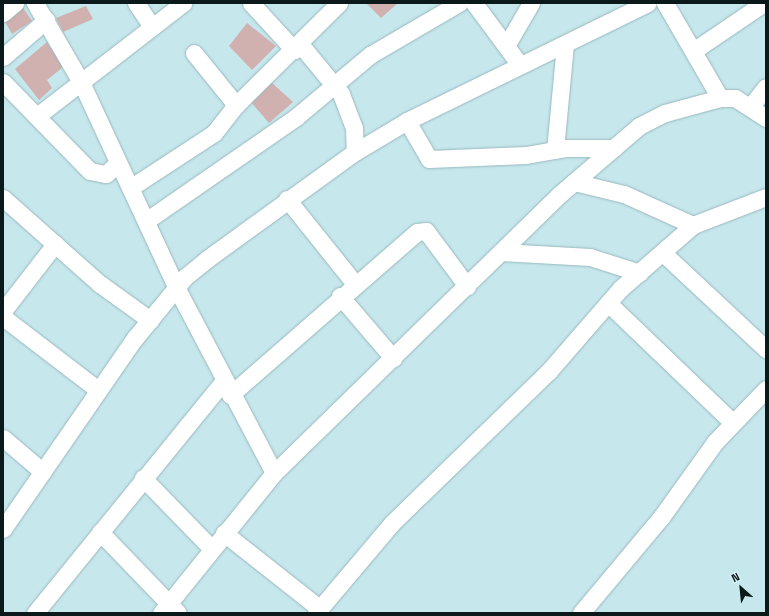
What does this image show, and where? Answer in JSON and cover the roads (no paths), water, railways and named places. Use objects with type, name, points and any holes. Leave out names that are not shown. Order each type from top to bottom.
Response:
[{"type":"street","points":[[3,13],[15,3]]},
{"type":"street","points":[[35,3],[81,82],[176,287],[227,388],[274,473]]},
{"type":"street","points":[[136,3],[152,28]]},
{"type":"street","points":[[37,116],[183,3]]},
{"type":"street","points":[[251,3],[335,84],[354,128],[355,152]]},
{"type":"street","points":[[130,188],[214,133],[236,105],[297,47],[339,3]]},
{"type":"street","points":[[146,221],[234,162],[370,55],[459,3]]},
{"type":"street","points":[[474,3],[520,65]]},
{"type":"street","points":[[506,46],[531,3]]},
{"type":"street","points":[[665,3],[720,98]]},
{"type":"street","points":[[693,51],[764,3]]},
{"type":"street","points":[[3,529],[98,390],[150,320],[176,287],[207,259],[287,199],[355,152],[407,121],[645,4]]},
{"type":"street","points":[[3,57],[46,20]]},
{"type":"street","points":[[555,150],[565,44]]},
{"type":"street","points":[[194,53],[236,105]]},
{"type":"street","points":[[4,83],[90,171],[106,174],[118,163]]},
{"type":"street","points":[[751,106],[766,87]]},
{"type":"street","points":[[100,532],[169,610],[211,548],[274,473],[574,182],[614,148],[653,117],[720,98],[735,98],[751,106],[766,118]]},
{"type":"street","points":[[407,121],[429,159],[555,150],[614,148]]},
{"type":"street","points":[[574,182],[624,194],[693,225]]},
{"type":"street","points":[[224,534],[318,611],[392,523],[549,371],[608,302],[693,225],[766,197]]},
{"type":"street","points":[[3,198],[100,284],[150,320]]},
{"type":"street","points":[[287,199],[355,284]]},
{"type":"street","points":[[35,613],[143,478],[227,388],[423,230],[467,286]]},
{"type":"street","points":[[3,311],[55,244]]},
{"type":"street","points":[[501,252],[590,257],[640,273]]},
{"type":"street","points":[[663,253],[766,348]]},
{"type":"street","points":[[340,296],[393,358]]},
{"type":"street","points":[[608,302],[733,423]]},
{"type":"street","points":[[3,317],[98,390]]},
{"type":"street","points":[[581,613],[662,516],[733,423],[766,389]]},
{"type":"street","points":[[3,438],[43,472]]},
{"type":"street","points":[[143,478],[211,548]]}]
